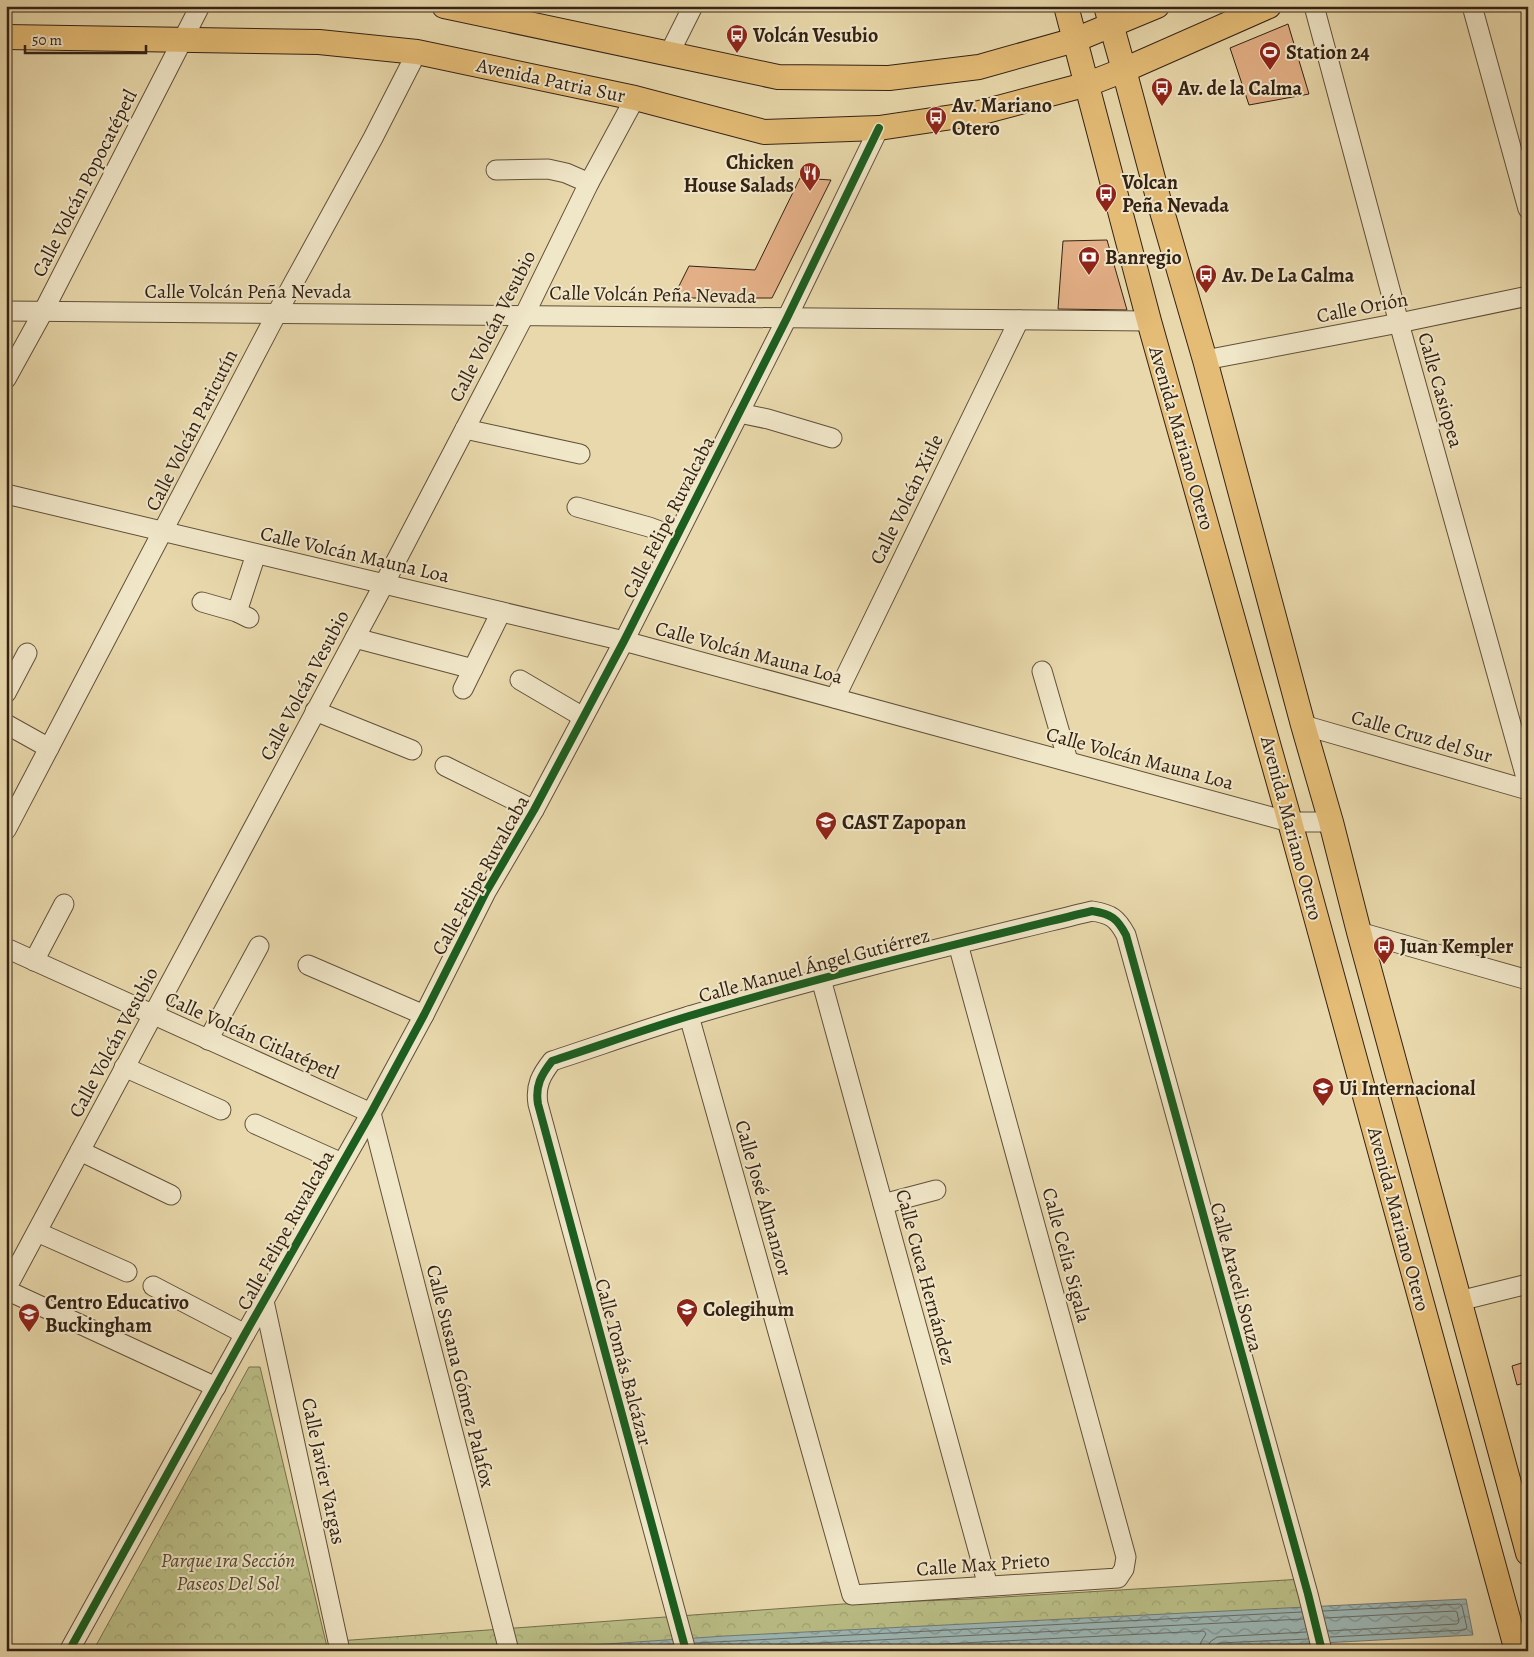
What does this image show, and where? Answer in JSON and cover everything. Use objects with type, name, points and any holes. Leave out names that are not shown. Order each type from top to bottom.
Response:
[{"type":"main road","points":[[444,6],[778,76],[889,78],[980,67],[1076,40],[1108,16],[1157,6]]},
{"type":"main road","name":"Avenida Mariano Otero","points":[[1066,6],[1149,321],[1290,822],[1517,1651]]},
{"type":"main road","name":"Avenida Patria Sur","points":[[6,37],[319,42],[417,52],[635,98],[764,132],[879,128],[979,113],[1088,84],[1269,6]]},
{"type":"main road","name":"Avenida Mariano Otero","points":[[1108,16],[1205,360],[1528,1554]]},
{"type":"street","name":"Calle Volcán Popocatépetl","points":[[6,379],[43,312],[200,6]]},
{"type":"street","points":[[669,54],[693,6]]},
{"type":"street","name":"Calle Casiopea","points":[[1314,6],[1528,785]]},
{"type":"street","points":[[1472,6],[1528,209]]},
{"type":"street","name":"Calle Volcán Paricutín","points":[[6,830],[277,313],[373,138],[417,52]]},
{"type":"street","name":"Calle Volcán Vesubio","points":[[6,1290],[384,584],[635,98]]},
{"type":"street","name":"Calle Felipe Ruvalcaba","points":[[69,1651],[245,1334],[371,1113],[424,1015],[486,892],[534,810],[624,641],[879,128]]},
{"type":"street","points":[[496,170],[548,169],[566,173],[589,184]]},
{"type":"street","name":"Calle Orión","points":[[1205,360],[1400,323],[1528,296]]},
{"type":"street","name":"Calle Volcán Peña Nevada","points":[[6,311],[1149,321]]},
{"type":"street","name":"Calle Volcán Xitle","points":[[835,698],[1019,320]]},
{"type":"street","points":[[739,413],[768,419],[832,438]]},
{"type":"street","points":[[465,429],[580,454]]},
{"type":"street","name":"Calle Volcán Mauna Loa","points":[[6,494],[624,641],[1290,822],[1331,822]]},
{"type":"street","points":[[577,507],[676,537]]},
{"type":"street","points":[[202,602],[243,615],[256,554]]},
{"type":"street","points":[[463,689],[501,612]]},
{"type":"street","points":[[355,638],[473,669]]},
{"type":"street","points":[[6,693],[27,653]]},
{"type":"street","points":[[1042,671],[1068,762]]},
{"type":"street","points":[[520,680],[583,717]]},
{"type":"street","points":[[316,711],[412,750]]},
{"type":"street","points":[[6,724],[49,748]]},
{"type":"street","name":"Calle Cruz del Sur","points":[[1304,725],[1528,790]]},
{"type":"street","points":[[445,766],[534,810]]},
{"type":"street","points":[[34,961],[64,904]]},
{"type":"street","name":"Calle Manuel Ángel Gutiérrez","points":[[538,1082],[543,1072],[552,1062],[689,1016],[821,979],[1092,911],[1113,916]]},
{"type":"street","name":"Calle Araceli Souza","points":[[1113,916],[1126,935],[1321,1648]]},
{"type":"street","points":[[1359,932],[1528,980]]},
{"type":"street","name":"Calle Celia Sigala","points":[[958,944],[1126,1557],[1124,1569],[1118,1578]]},
{"type":"street","points":[[208,1040],[258,946]]},
{"type":"street","name":"Calle Volcán Citlatépetl","points":[[6,948],[371,1113]]},
{"type":"street","points":[[308,964],[424,1015]]},
{"type":"street","name":"Calle Cuca Hernández","points":[[821,979],[988,1586]]},
{"type":"street","name":"Calle José Almanzor","points":[[689,1016],[852,1594]]},
{"type":"street","points":[[124,1067],[221,1110]]},
{"type":"street","name":"Calle Tomás Balcázar","points":[[538,1082],[536,1093],[538,1104],[683,1643]]},
{"type":"street","name":"Calle Susana Gómez Palafox","points":[[371,1113],[508,1648]]},
{"type":"street","points":[[255,1124],[342,1163]]},
{"type":"street","points":[[80,1151],[171,1195]]},
{"type":"street","points":[[883,1204],[936,1190]]},
{"type":"street","points":[[37,1232],[127,1272]]},
{"type":"street","points":[[1459,1301],[1528,1284]]},
{"type":"street","points":[[153,1286],[245,1334]]},
{"type":"street","points":[[6,1290],[216,1387]]},
{"type":"street","name":"Calle Javier Vargas","points":[[264,1301],[340,1651]]},
{"type":"street","name":"Calle Max Prieto","points":[[852,1594],[1118,1578]]},
{"type":"green space","name":"Parque 1ra Sección Paseos Del Sol","points":[[249,1367],[260,1367],[328,1651],[93,1651]]},
{"type":"green space","points":[[1303,1579],[1317,1651],[340,1651],[338,1641],[843,1604],[970,1599]]},
{"type":"water","points":[[1466,1599],[1473,1635],[1172,1651],[503,1651],[725,1636]]},
{"type":"building","name":"Station 24","points":[[1288,24],[1309,94],[1249,105],[1230,48]]},
{"type":"building","points":[[800,178],[831,180],[772,298],[673,298],[689,266],[755,270]]},
{"type":"building","name":"Banregio","points":[[1107,240],[1127,310],[1058,309],[1063,241]]},
{"type":"building","points":[[1528,1361],[1528,1382],[1517,1385],[1512,1366]]},
{"type":"cycle path","points":[[69,1651],[245,1334],[371,1113],[424,1015],[486,892],[534,810],[624,641],[787,318],[879,128]]},
{"type":"cycle path","points":[[686,1651],[538,1104],[537,1092],[542,1076],[552,1061],[689,1016],[839,974],[1092,911],[1113,918],[1120,924],[1126,935],[1308,1594],[1322,1651]]},
{"type":"place","name":"Volcán Vesubio","points":[[737,54]]},
{"type":"place","name":"Station 24","points":[[1270,71]]},
{"type":"place","name":"Av. de la Calma","points":[[1162,107]]},
{"type":"place","name":"Av. Mariano Otero","points":[[936,136]]},
{"type":"place","name":"Chicken House Salads","points":[[810,192]]},
{"type":"place","name":"Volcan Peña Nevada","points":[[1106,213]]},
{"type":"place","name":"Banregio","points":[[1089,276]]},
{"type":"place","name":"Av. De La Calma","points":[[1206,294]]},
{"type":"place","name":"CAST Zapopan","points":[[826,841]]},
{"type":"place","name":"Juan Kempler","points":[[1384,965]]},
{"type":"place","name":"Ui Internacional","points":[[1323,1107]]},
{"type":"place","name":"Colegihum","points":[[687,1328]]},
{"type":"place","name":"Centro Educativo Buckingham","points":[[29,1333]]}]
